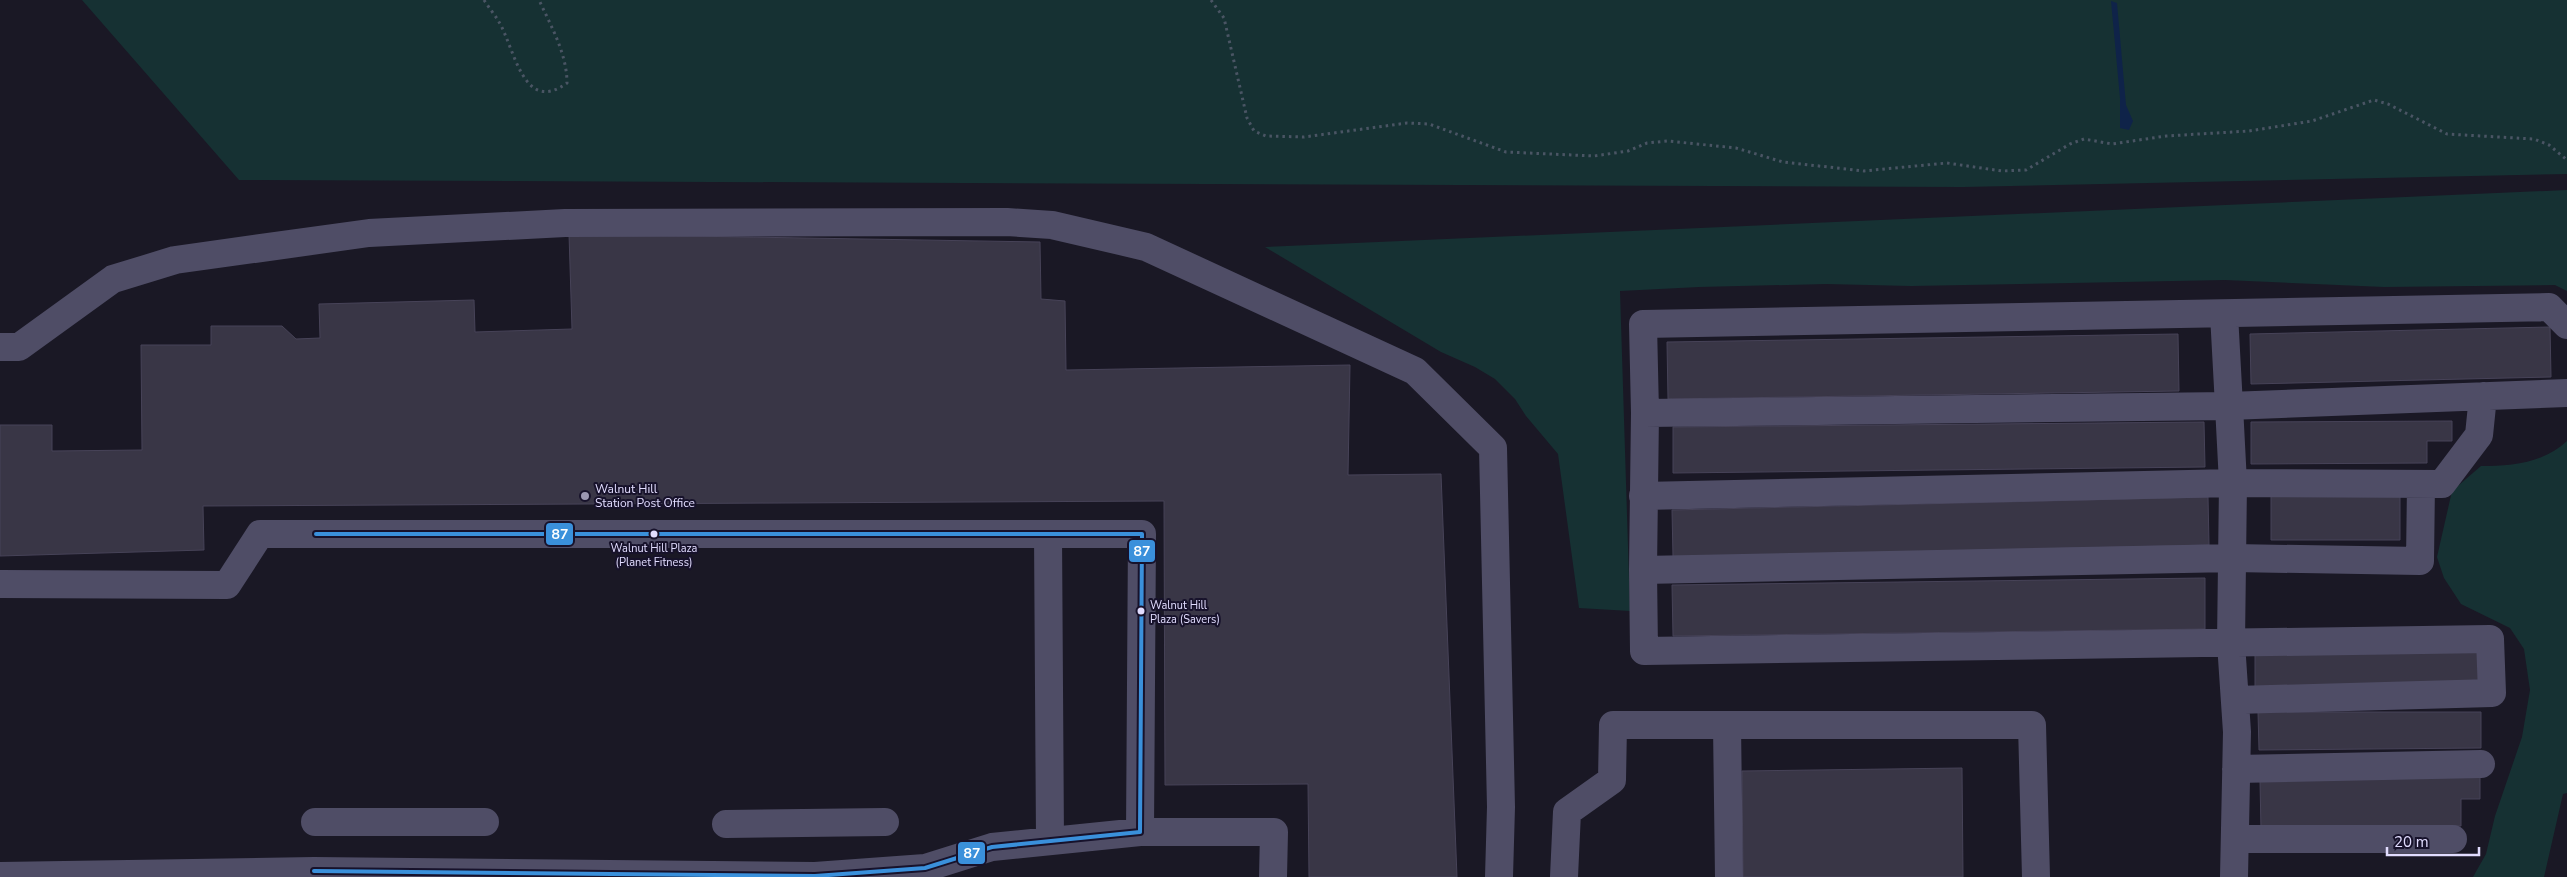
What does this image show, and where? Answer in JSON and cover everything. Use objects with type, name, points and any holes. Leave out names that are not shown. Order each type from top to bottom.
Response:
[{"type":"lane","points":[[0,347],[20,347],[113,279],[175,260],[369,234],[565,223],[1007,222],[1052,225],[1146,247],[1415,371],[1493,448],[1500,798],[1499,877]]},
{"type":"lane","points":[[2236,700],[2492,693],[2490,639],[1644,651],[1643,496],[1645,413],[1643,324],[2549,307],[2567,325]]},
{"type":"lane","points":[[2224,314],[2234,482],[2231,643],[2236,700],[2234,877]]},
{"type":"lane","points":[[1645,413],[2229,406],[2567,393]]},
{"type":"lane","points":[[1643,496],[2234,482],[2442,484],[2479,435],[2483,396]]},
{"type":"lane","points":[[1643,570],[2233,558],[2420,561],[2421,484]]},
{"type":"lane","points":[[0,584],[227,585],[260,534],[1142,534],[1140,832]]},
{"type":"lane","points":[[1048,534],[1050,841]]},
{"type":"lane","points":[[1564,877],[1567,812],[1612,780],[1613,725],[2032,725],[2036,877]]},
{"type":"lane","points":[[1727,725],[1729,877]]},
{"type":"lane","points":[[2236,769],[2481,764]]},
{"type":"lane","points":[[315,822],[485,822]]},
{"type":"lane","points":[[726,824],[885,822]]},
{"type":"lane","points":[[0,876],[379,874],[815,877],[926,872],[992,847],[1140,832],[1274,832],[1273,877]]},
{"type":"lane","points":[[2235,839],[2453,839]]},
{"type":"path","points":[[484,0],[499,22],[524,80],[540,91],[549,93],[567,83],[567,72],[565,60],[539,0]]},
{"type":"path","points":[[1211,0],[1224,18],[1247,118],[1254,130],[1266,136],[1304,137],[1414,124],[1429,124],[1506,152],[1594,156],[1628,151],[1646,143],[1668,141],[1736,148],[1782,162],[1864,171],[1947,163],[2002,172],[2026,170],[2070,144],[2084,139],[2112,144],[2166,136],[2249,130],[2312,121],[2374,100],[2388,104],[2447,134],[2534,139],[2550,145],[2567,160]]},
{"type":"green space","points":[[82,0],[2567,0],[2567,174],[1963,187],[239,180]]},
{"type":"green space","points":[[2567,190],[2567,291],[2555,285],[2384,287],[2225,280],[1911,286],[1826,284],[1620,291],[1630,611],[1579,608],[1558,454],[1526,416],[1515,399],[1495,379],[1475,367],[1441,352],[1265,247]]},
{"type":"green space","points":[[2567,441],[2567,793],[2563,794],[2544,877],[2473,877],[2486,854],[2495,816],[2522,737],[2530,690],[2524,649],[2510,628],[2461,604],[2444,578],[2437,557],[2452,491],[2481,466],[2515,464],[2538,459]]},
{"type":"water","points":[[2111,1],[2117,3],[2126,105],[2133,121],[2129,130],[2120,128],[2120,98]]},
{"type":"building","points":[[569,234],[1040,242],[1041,299],[1065,301],[1066,370],[1350,365],[1348,475],[1441,474],[1457,877],[1309,877],[1308,784],[1165,785],[1164,501],[203,506],[204,550],[0,556],[0,425],[52,425],[52,451],[142,450],[141,345],[211,345],[211,326],[282,326],[296,339],[320,338],[319,304],[474,300],[475,332],[572,329]]},
{"type":"building","points":[[2550,327],[2551,377],[2251,384],[2250,334]]},
{"type":"building","points":[[2178,334],[2179,391],[1668,399],[1667,342]]},
{"type":"building","points":[[2452,421],[2452,441],[2427,441],[2427,463],[2251,464],[2251,422]]},
{"type":"building","points":[[2204,422],[2205,467],[1673,473],[1673,427]]},
{"type":"building","points":[[2271,495],[2400,495],[2400,540],[2271,540]]},
{"type":"building","points":[[2208,497],[2209,545],[1673,557],[1672,510]]},
{"type":"building","points":[[2205,578],[2205,629],[1673,636],[1672,585]]},
{"type":"building","points":[[2481,651],[2482,684],[2255,687],[2255,654]]},
{"type":"building","points":[[2258,712],[2481,712],[2481,748],[2259,750]]},
{"type":"building","points":[[1962,768],[1963,877],[1743,877],[1742,771]]},
{"type":"building","points":[[2480,777],[2480,799],[2461,799],[2461,826],[2261,830],[2260,781]]},
{"type":"transit line","name":"87","points":[[316,534],[1142,534],[1140,832]]},
{"type":"transit line","name":"87","points":[[314,871],[815,876],[925,868],[992,847],[1140,832]]},
{"type":"place","name":"Walnut Hill Station Post Office","points":[[585,496]]},
{"type":"place","name":"Walnut Hill Plaza (Planet Fitness)","points":[[654,534]]},
{"type":"place","name":"Walnut Hill Plaza (Savers)","points":[[1141,611]]}]
